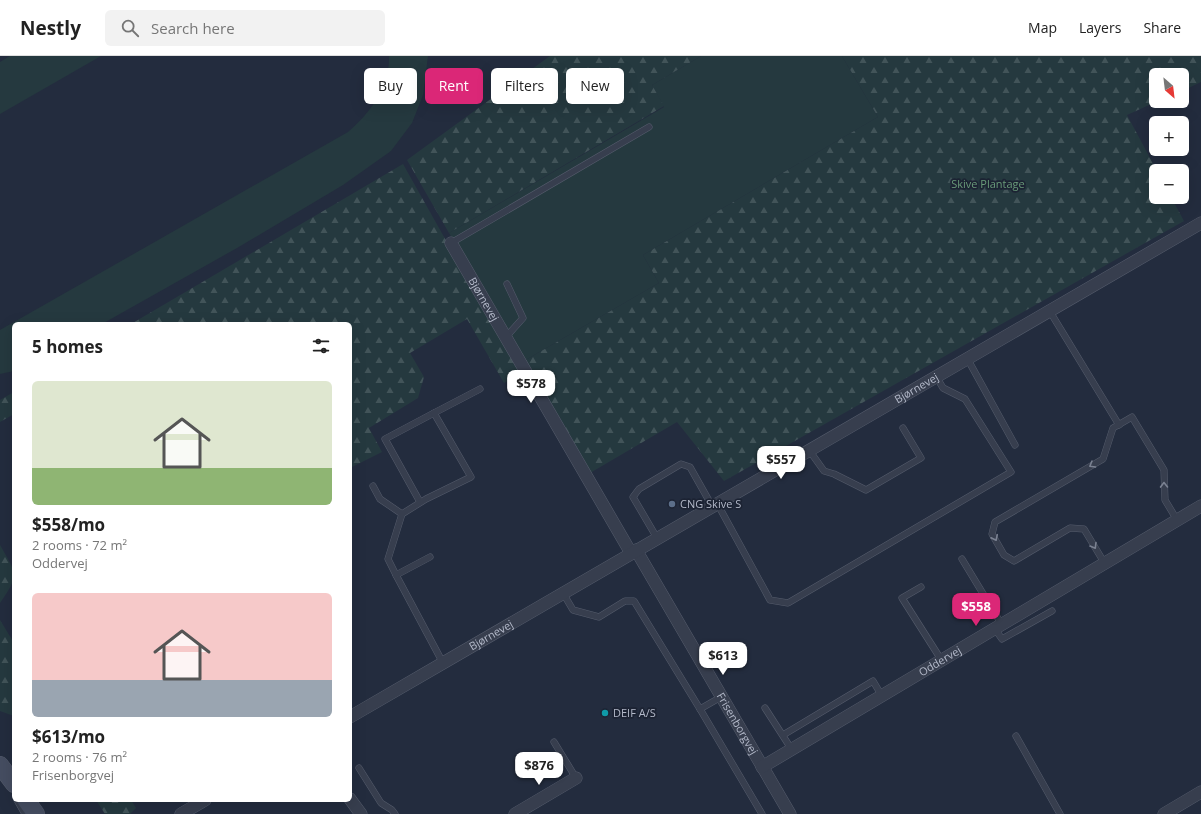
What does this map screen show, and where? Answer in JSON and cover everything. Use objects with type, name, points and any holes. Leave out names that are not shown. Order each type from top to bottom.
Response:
[{"type":"main road","points":[[0,766],[12,787]]},
{"type":"street","name":"Bjørnevej","points":[[352,716],[1201,223]]},
{"type":"street","name":"Bjørnevej","points":[[451,243],[634,552]]},
{"type":"street","name":"Oddervej","points":[[762,767],[1201,506]]},
{"type":"street","name":"Frisenborgvej","points":[[634,552],[790,814]]},
{"type":"street","points":[[515,814],[576,778]]},
{"type":"street","points":[[1164,814],[1201,792]]},
{"type":"street","points":[[181,814],[202,802]]},
{"type":"street","points":[[352,802],[361,814]]},
{"type":"lane","name":"Bjørnevej","points":[[451,243],[649,128]]},
{"type":"lane","points":[[506,337],[523,318],[507,284]]},
{"type":"lane","points":[[1049,310],[1119,425]]},
{"type":"lane","points":[[967,358],[1016,445]]},
{"type":"lane","points":[[657,538],[634,497],[639,489],[681,464],[690,467],[715,505],[770,600],[788,603],[1010,472],[965,398],[943,388],[936,376]]},
{"type":"lane","points":[[420,502],[385,439],[480,389]]},
{"type":"lane","points":[[434,413],[471,477],[420,502],[402,514],[388,559],[443,663]]},
{"type":"lane","points":[[1105,564],[1084,529],[1070,528],[1014,561],[1004,555],[992,534],[995,522],[1103,459],[1113,428],[1132,417],[1164,470],[1165,500],[1177,520]]},
{"type":"lane","points":[[809,450],[818,466],[824,471],[834,474],[866,490],[921,458],[903,428]]},
{"type":"lane","points":[[373,486],[380,499],[402,514]]},
{"type":"lane","points":[[396,575],[430,557]]},
{"type":"lane","points":[[962,559],[999,627],[1002,639],[1052,611]]},
{"type":"lane","points":[[921,587],[902,598],[942,661]]},
{"type":"lane","points":[[563,593],[573,610],[599,617],[625,602],[634,602],[762,814]]},
{"type":"lane","points":[[783,735],[873,681],[882,696]]},
{"type":"lane","points":[[700,709],[721,697]]},
{"type":"lane","points":[[765,708],[792,750]]},
{"type":"lane","points":[[1016,736],[1060,814]]},
{"type":"lane","points":[[554,742],[576,778]]},
{"type":"lane","points":[[359,768],[380,803],[392,810],[395,814]]},
{"type":"lane","points":[[0,772],[12,787]]},
{"type":"lane","points":[[20,802],[32,811]]},
{"type":"green space","points":[[10,56],[101,56],[0,114],[0,62]]},
{"type":"green space","points":[[389,56],[428,56],[426,68],[425,68],[423,95],[412,123],[391,151],[343,185],[237,248],[106,322],[14,322],[348,132],[356,125],[373,104],[417,104],[417,68],[388,68]]},
{"type":"green space","points":[[550,56],[701,56],[652,85],[664,106],[449,233],[407,160],[491,99],[491,104],[558,104],[558,68],[534,68]]},
{"type":"green space","points":[[701,56],[842,56],[878,117],[643,255],[659,283],[524,361],[449,233],[664,107],[652,85]]},
{"type":"green space","name":"Skive Plantage","points":[[842,56],[1201,56],[1201,82],[1189,88],[1189,68],[1149,68],[1149,105],[1127,115],[1153,164],[1149,164],[1149,204],[1175,204],[1184,221],[724,481],[677,422],[590,473],[560,418],[524,361],[659,283],[643,255],[878,117]]},
{"type":"green space","points":[[403,164],[521,374],[504,383],[467,319],[410,353],[424,377],[418,398],[369,428],[382,452],[352,467],[352,322],[134,322]]},
{"type":"green space","points":[[12,323],[12,371],[0,374],[0,330]]},
{"type":"green space","points":[[12,393],[12,415],[0,422],[0,400]]},
{"type":"green space","points":[[0,545],[12,567],[12,583],[0,603]]},
{"type":"green space","points":[[0,620],[12,640],[12,715],[0,711]]},
{"type":"green space","points":[[97,802],[132,802],[136,808],[130,814],[105,814]]},
{"type":"place","name":"CNG Skive S","points":[[672,504]]},
{"type":"place","name":"DEIF A/S","points":[[605,713]]}]
